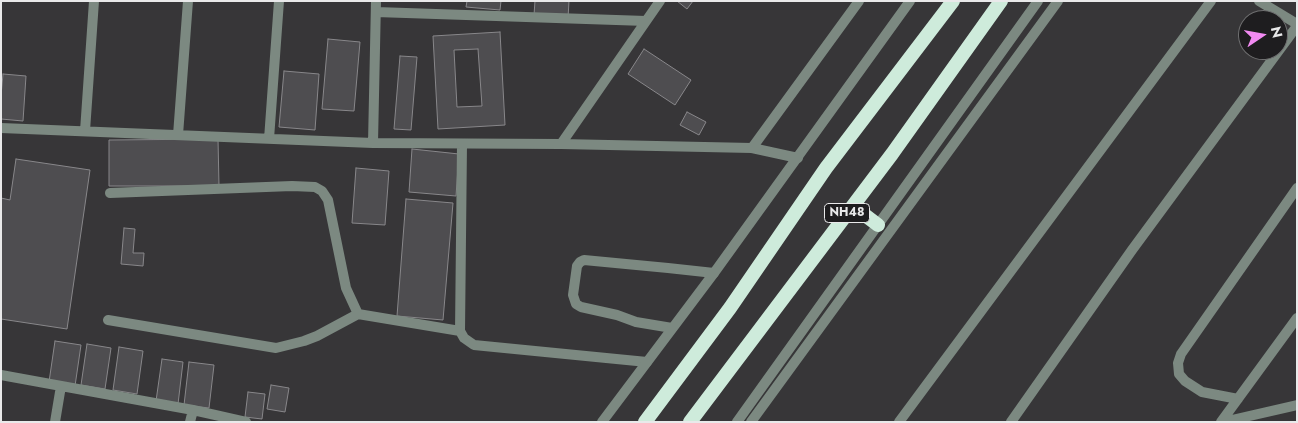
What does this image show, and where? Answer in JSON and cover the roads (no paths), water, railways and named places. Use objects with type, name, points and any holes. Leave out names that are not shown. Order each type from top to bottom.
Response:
[{"type":"highway","name":"NH48","points":[[645,422],[730,308],[826,168],[954,1]]},
{"type":"highway","name":"NH48","points":[[690,422],[892,154],[1001,1]]},
{"type":"highway","points":[[853,206],[878,224]]},
{"type":"street","points":[[85,131],[94,1]]},
{"type":"street","points":[[178,135],[188,1]]},
{"type":"street","points":[[268,139],[280,1]]},
{"type":"street","points":[[373,143],[376,1]]},
{"type":"street","points":[[561,144],[660,1]]},
{"type":"street","points":[[752,148],[859,1]]},
{"type":"street","points":[[602,422],[714,274],[910,1]]},
{"type":"street","points":[[736,422],[1038,1]]},
{"type":"street","points":[[751,422],[1058,1]]},
{"type":"street","points":[[899,422],[1211,1]]},
{"type":"street","points":[[1011,422],[1132,250],[1297,26],[1259,1]]},
{"type":"street","points":[[376,12],[646,21]]},
{"type":"street","points":[[1,128],[373,143],[752,148],[798,158]]},
{"type":"street","points":[[462,144],[460,331],[464,338],[474,345],[647,362]]},
{"type":"street","points":[[110,193],[292,186],[315,187],[322,191],[328,200],[346,288],[358,314]]},
{"type":"street","points":[[1238,399],[1202,392],[1185,381],[1179,374],[1178,363],[1181,354],[1297,188]]},
{"type":"street","points":[[672,328],[636,322],[576,304],[573,295],[576,266],[584,260],[714,274]]},
{"type":"street","points":[[108,320],[276,348],[317,336],[358,314],[460,331]]},
{"type":"street","points":[[1222,422],[1297,318]]},
{"type":"street","points":[[1,375],[193,410],[246,422]]},
{"type":"street","points":[[55,422],[61,386]]},
{"type":"street","points":[[1222,422],[1297,405]]},
{"type":"street","points":[[190,422],[193,410]]}]
